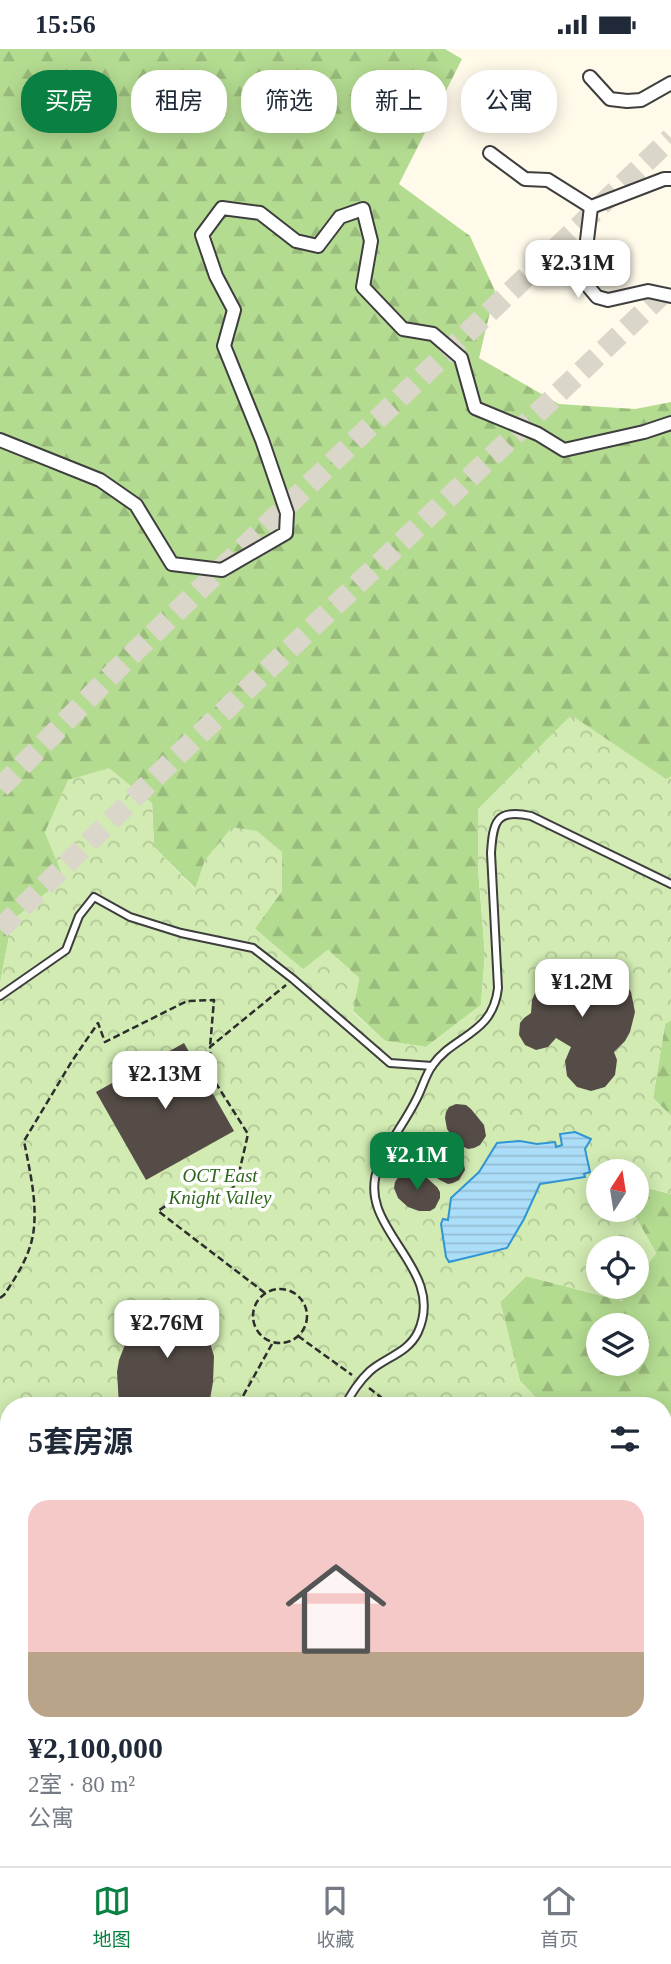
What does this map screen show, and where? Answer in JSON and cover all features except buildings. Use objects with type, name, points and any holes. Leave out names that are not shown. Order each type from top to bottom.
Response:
[{"type":"street","points":[[590,77],[610,99],[627,101],[641,100],[671,83]]},
{"type":"street","points":[[490,153],[525,179],[548,180],[591,207]]},
{"type":"street","points":[[591,207],[664,179],[671,179]]},
{"type":"street","points":[[591,207],[584,265],[587,285],[597,297],[608,300],[648,291],[671,296]]},
{"type":"street","points":[[0,440],[100,480],[136,505],[172,564],[222,570],[286,533],[288,513],[224,346],[234,310],[216,276],[202,235],[222,208],[260,213],[296,241],[318,246],[340,217],[363,209],[371,241],[363,287],[403,329],[433,334],[461,358],[475,408],[538,434],[564,450],[645,432],[671,422]]},
{"type":"lane","points":[[350,1397],[360,1381],[414,1341],[420,1328],[423,1294],[419,1279],[377,1209],[376,1179],[379,1166],[432,1066],[477,1028],[494,1008],[498,988],[491,853],[495,824],[499,818],[520,813],[543,820],[671,884]]},
{"type":"lane","points":[[0,996],[66,950],[79,916],[94,897],[130,917],[181,933],[253,949],[293,979],[390,1063],[432,1066]]},
{"type":"path","points":[[210,1047],[293,979]]},
{"type":"path","points":[[0,1298],[21,1269],[33,1236],[35,1201],[24,1141],[72,1061],[98,1024],[105,1042],[187,1001],[214,1000],[210,1047],[212,1077],[248,1134],[236,1186],[222,1193],[173,1201],[158,1210],[265,1293]]},
{"type":"path","points":[[282,1289],[298,1296],[304,1303],[307,1321],[298,1336],[282,1343],[264,1339],[254,1325],[253,1316],[254,1307],[265,1293],[282,1289]]},
{"type":"path","points":[[298,1336],[381,1397]]},
{"type":"path","points":[[242,1397],[273,1342]]},
{"type":"green space","points":[[0,49],[445,49],[462,59],[447,89],[447,70],[351,70],[351,133],[425,133],[399,184],[470,236],[495,291],[479,358],[559,404],[635,409],[671,402],[671,777],[478,868],[485,954],[481,1005],[426,1047],[385,1041],[353,1011],[359,978],[328,950],[303,970],[254,928],[282,891],[205,860],[196,889],[154,847],[152,803],[45,832],[64,878],[12,921],[0,984]]},
{"type":"green space","name":"OCT East Knight Valley","points":[[571,715],[666,779],[671,777],[671,1020],[665,1024],[653,1098],[671,1116],[671,1194],[649,1188],[649,1159],[586,1159],[586,1222],[638,1222],[646,1236],[586,1236],[586,1292],[526,1276],[500,1302],[520,1381],[535,1397],[0,1397],[0,984],[12,921],[64,878],[45,832],[68,780],[109,768],[152,803],[154,847],[195,889],[205,860],[232,827],[257,831],[282,852],[282,891],[255,929],[303,969],[328,950],[359,978],[353,1012],[385,1041],[426,1047],[481,1005],[485,954],[478,868],[478,809]]},
{"type":"green space","points":[[671,1020],[671,1116],[653,1098],[665,1024]]},
{"type":"green space","points":[[649,1188],[671,1194],[671,1397],[535,1397],[520,1381],[500,1302],[526,1276],[586,1292],[586,1299],[649,1299],[649,1263],[656,1253],[649,1236],[646,1236],[638,1222],[649,1222]]},
{"type":"green space","name":"OCT East Knight Valley","points":[[649,1241],[656,1253],[649,1263]]},
{"type":"water","points":[[575,1132],[591,1139],[585,1149],[587,1159],[585,1177],[540,1184],[507,1248],[449,1262],[441,1224],[443,1219],[448,1220],[451,1198],[479,1172],[497,1143],[555,1142],[556,1147],[562,1145],[560,1134]]},
{"type":"tunnel","points":[[0,788],[124,662],[671,138]]},
{"type":"tunnel","points":[[0,929],[179,754],[671,286]]}]
